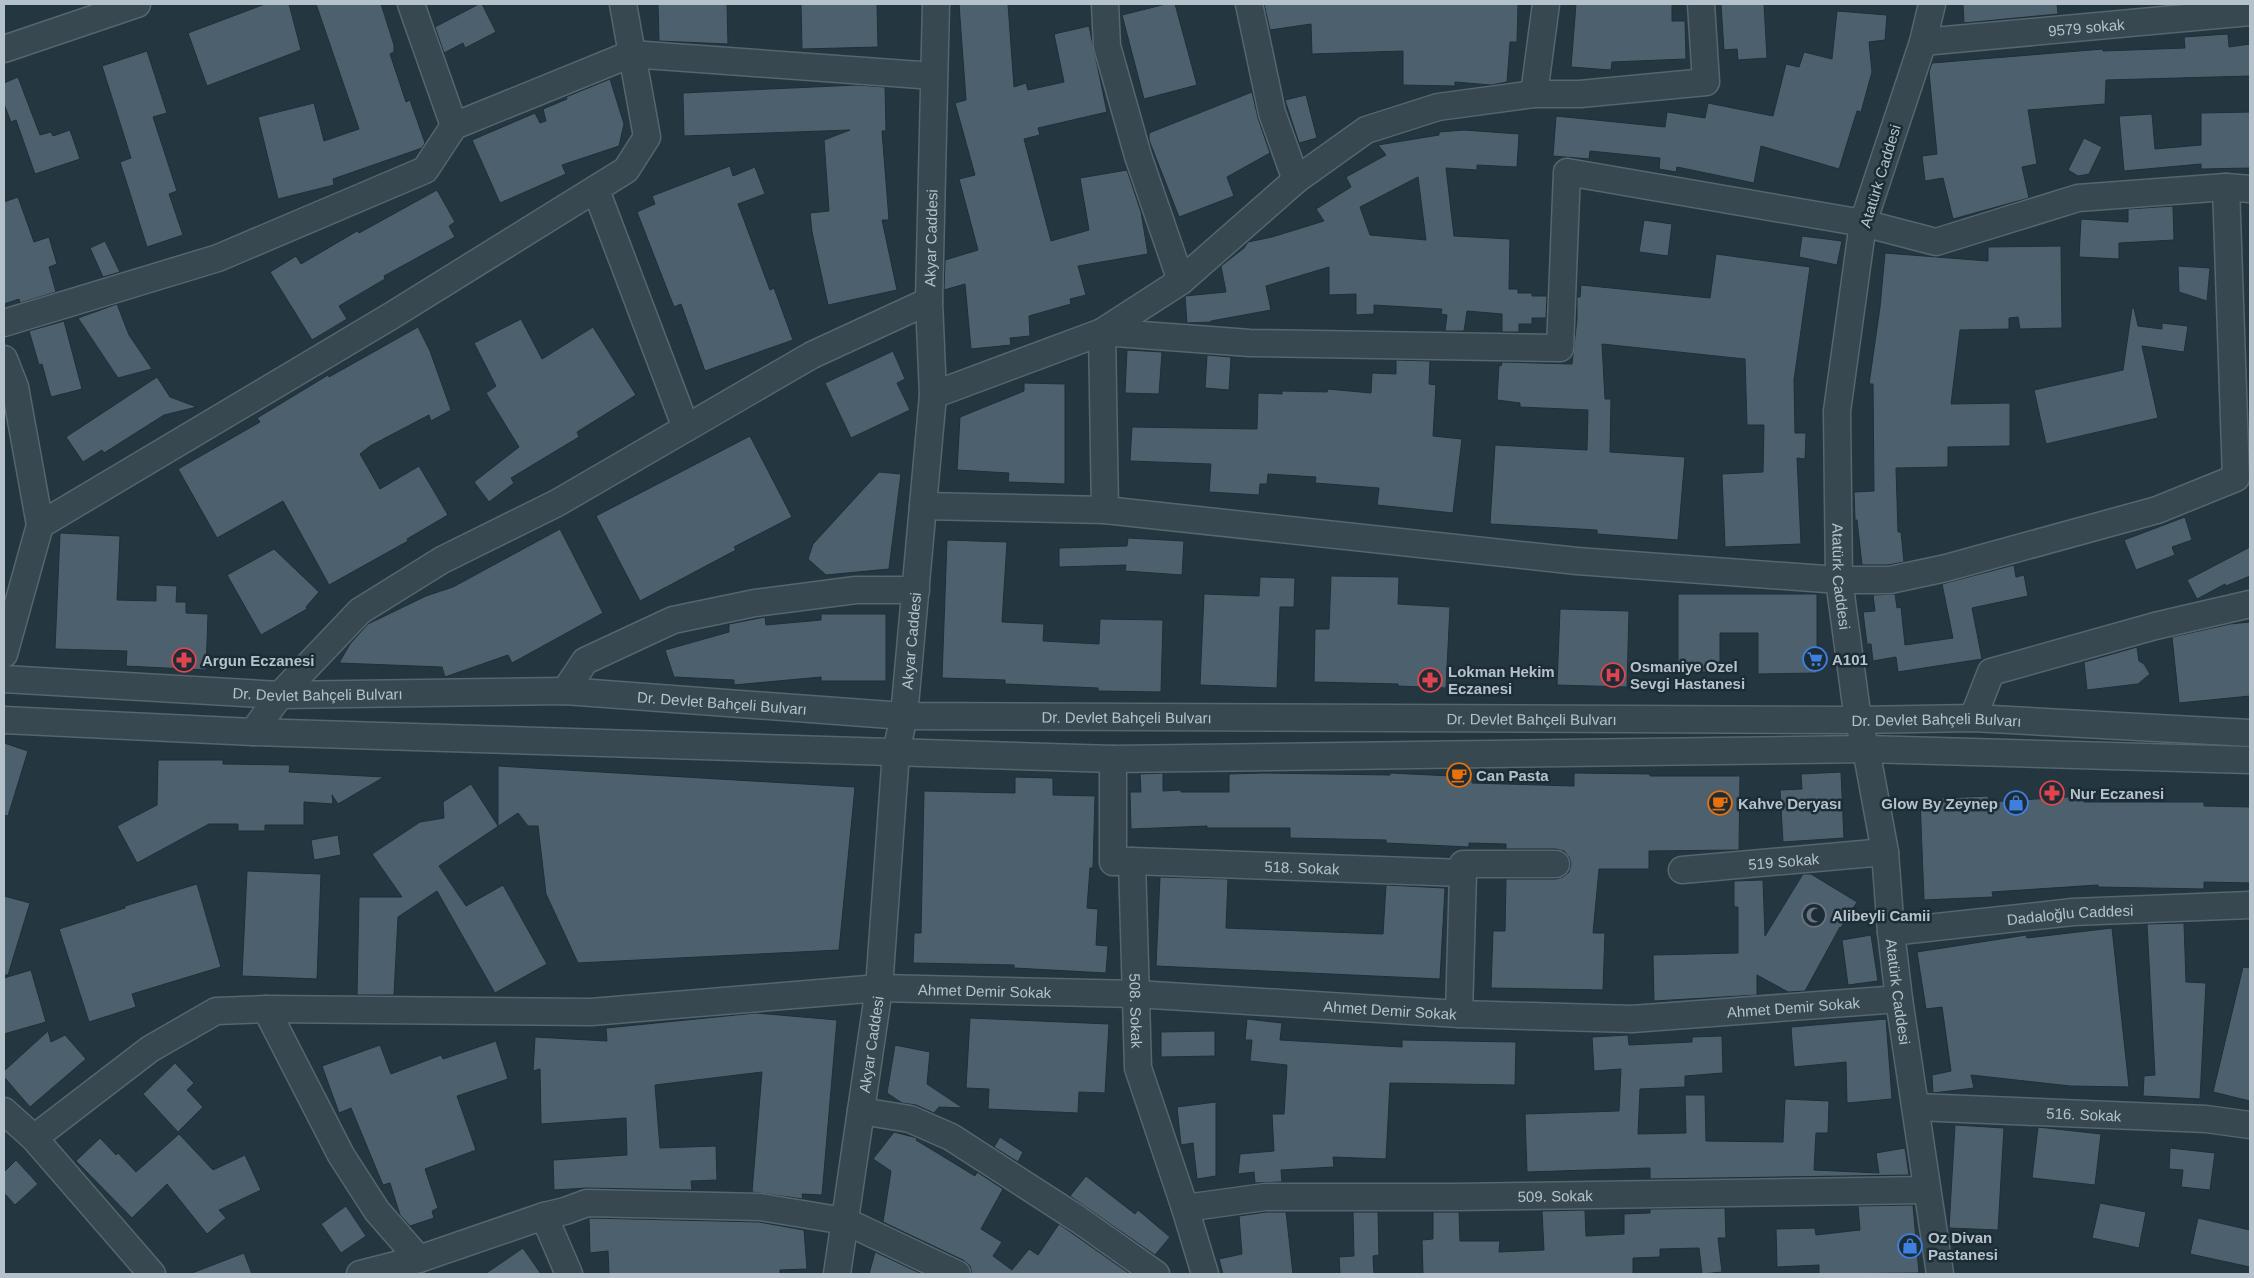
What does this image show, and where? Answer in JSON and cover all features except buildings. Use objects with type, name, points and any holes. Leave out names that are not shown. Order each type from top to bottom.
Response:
[{"type":"street","points":[[4,49],[90,12],[137,4]]},
{"type":"street","points":[[411,4],[454,126]]},
{"type":"street","points":[[40,525],[391,316],[626,170],[647,137],[623,4]]},
{"type":"street","name":"Akyar Caddesi","points":[[837,1274],[879,988],[896,752],[904,716],[933,396],[929,301],[936,4]]},
{"type":"street","points":[[1105,4],[1107,46],[1138,156],[1181,281]]},
{"type":"street","points":[[1249,4],[1272,113],[1296,180]]},
{"type":"street","points":[[1534,94],[1546,4]]},
{"type":"street","points":[[933,396],[1102,332],[1181,281],[1296,180],[1366,130],[1438,107],[1534,94],[1580,94],[1706,82],[1701,4]]},
{"type":"street","name":"Atatürk Caddesi","points":[[1932,4],[1923,42],[1863,224],[1837,411],[1839,580],[1858,720],[1866,749],[1885,852],[1891,932],[1899,999],[1940,1274]]},
{"type":"street","name":"9579 sokak","points":[[1923,42],[2250,12]]},
{"type":"street","points":[[4,323],[218,258],[425,170],[454,126],[631,54],[934,76]]},
{"type":"street","points":[[923,506],[1105,510],[1577,561],[1839,580],[1890,580],[1946,568],[2157,510],[2236,478],[2238,188],[2078,198],[1936,242],[1863,224],[1567,172],[1560,348],[1250,343],[1102,332]]},
{"type":"street","points":[[596,190],[686,428]]},
{"type":"street","points":[[252,732],[280,695],[360,611],[442,560],[557,504],[812,355],[929,301]]},
{"type":"street","points":[[1102,332],[1105,510]]},
{"type":"street","points":[[4,359],[40,525],[4,654]]},
{"type":"street","points":[[565,691],[585,661],[673,620],[755,603],[846,591],[916,590]]},
{"type":"street","points":[[1973,718],[1991,672],[2154,626],[2250,604]]},
{"type":"street","name":"Dr. Devlet Bahçeli Bulvarı","points":[[4,678],[280,695],[565,691],[904,716],[1858,720],[1973,718],[2250,732]]},
{"type":"street","name":"Dr. Devlet Bahçeli Bulvarı","points":[[4,720],[252,732],[1113,759],[1866,749],[2250,760]]},
{"type":"street","points":[[1113,759],[1113,862],[1132,861]]},
{"type":"street","name":"519 Sokak","points":[[1682,870],[1885,852]]},
{"type":"street","name":"518. Sokak","points":[[1132,861],[1463,868],[1556,864]]},
{"type":"street","name":"508. Sokak","points":[[1132,861],[1138,1068],[1205,1274]]},
{"type":"street","points":[[1459,1014],[1463,868]]},
{"type":"street","name":"Dadaloğlu Caddesi","points":[[1891,932],[2073,912],[2250,905]]},
{"type":"street","name":"Ahmet Demir Sokak","points":[[34,1138],[150,1049],[216,1011],[266,1009],[591,1012],[879,988],[1136,994],[1459,1014],[1632,1019],[1899,999]]},
{"type":"street","points":[[266,1009],[341,1154],[377,1211],[419,1259]]},
{"type":"street","name":"516. Sokak","points":[[1916,1107],[2206,1119],[2250,1125]]},
{"type":"street","points":[[4,1111],[34,1138],[152,1274]]},
{"type":"street","points":[[861,1111],[910,1119],[951,1137],[1078,1219],[1156,1274]]},
{"type":"street","name":"509. Sokak","points":[[1185,1208],[1265,1198],[1927,1190]]},
{"type":"street","points":[[360,1274],[419,1259],[544,1216],[565,1212],[587,1203],[760,1207],[845,1221],[957,1274]]},
{"type":"street","points":[[544,1216],[569,1274]]},
{"type":"place","name":"A101","points":[[1815,659]]},
{"type":"place","name":"Argun Eczanesi","points":[[184,660]]},
{"type":"place","name":"Osmaniye Ozel Sevgi Hastanesi","points":[[1613,675]]},
{"type":"place","name":"Lokman Hekim Eczanesi","points":[[1430,680]]},
{"type":"place","name":"Can Pasta","points":[[1459,775]]},
{"type":"place","name":"Nur Eczanesi","points":[[2052,793]]},
{"type":"place","name":"Kahve Deryası","points":[[1720,803]]},
{"type":"place","name":"Glow By Zeynep","points":[[2016,803]]},
{"type":"place","name":"Alibeyli Camii","points":[[1814,915]]},
{"type":"place","name":"Oz Divan Pastanesi","points":[[1910,1246]]}]
